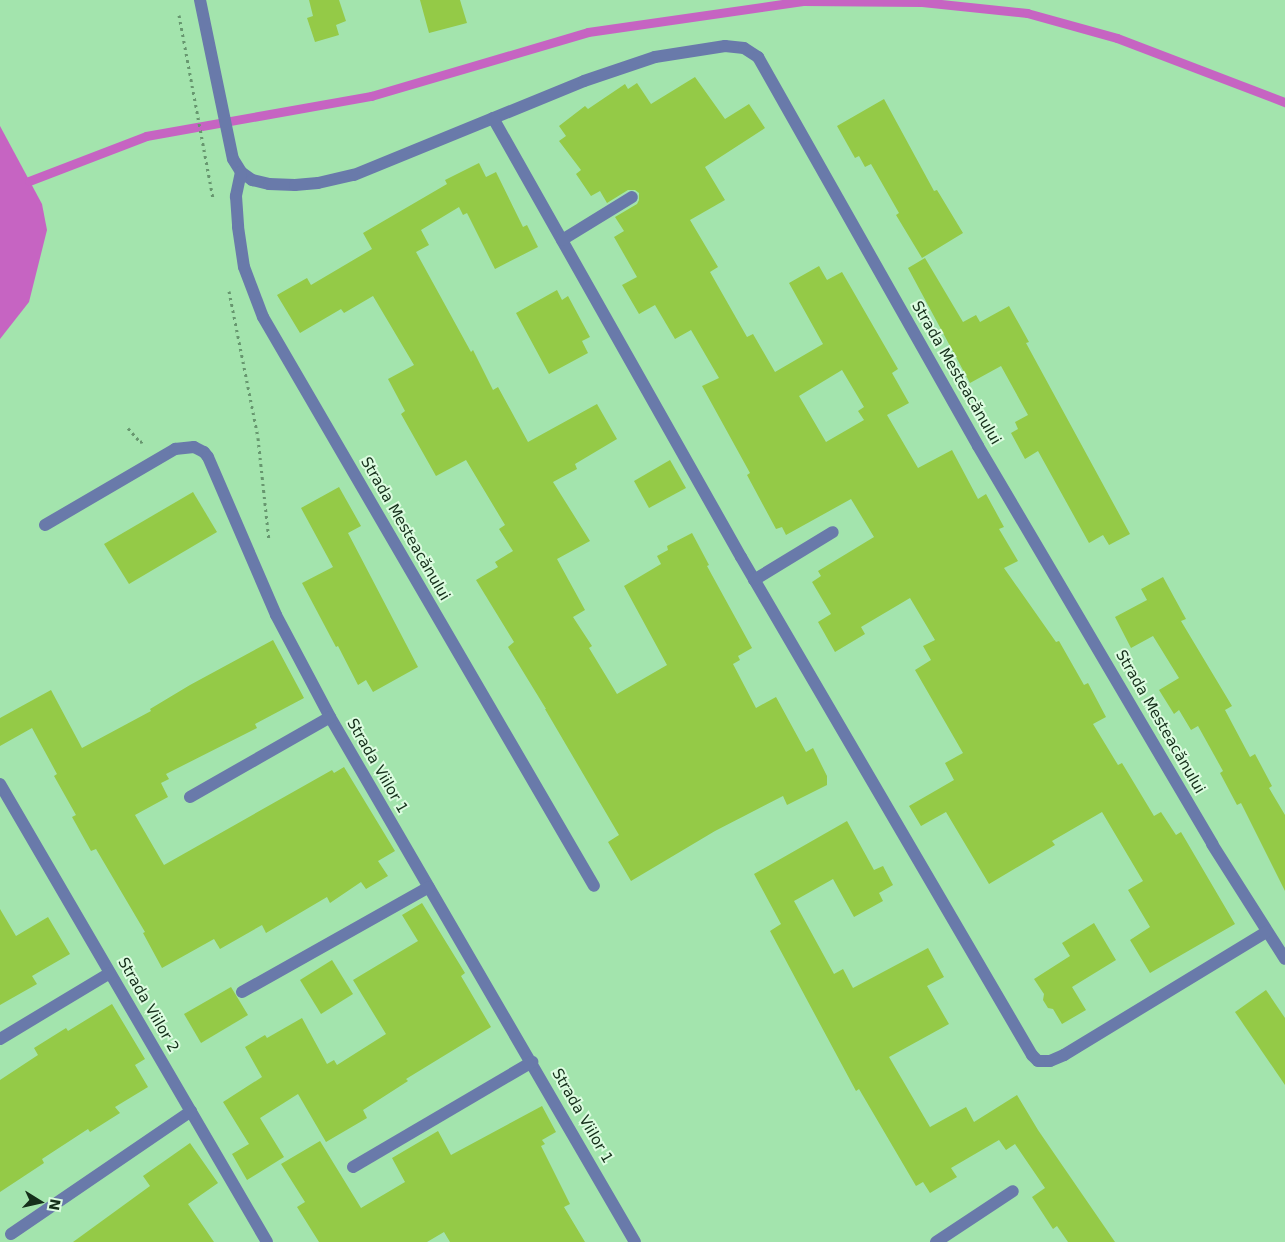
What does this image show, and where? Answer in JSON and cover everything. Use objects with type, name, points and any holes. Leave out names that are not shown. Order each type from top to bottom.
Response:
[{"type":"street","points":[[200,0],[233,159],[241,172]]},
{"type":"street","name":"Strada Mesteacănului","points":[[594,886],[263,317],[244,267],[236,196],[241,172],[252,180],[269,184],[318,183],[368,170],[584,81],[655,57],[726,46],[744,48],[758,57],[983,455],[1266,932],[1285,959]]},
{"type":"street","points":[[493,118],[754,580],[1032,1055],[1038,1061],[1050,1061],[1064,1055],[1266,932]]},
{"type":"street","points":[[562,240],[632,197]]},
{"type":"street","name":"Strada Viilor 1","points":[[45,525],[165,453],[186,447],[194,447],[204,452],[218,477],[276,615],[330,717],[635,1242]]},
{"type":"street","points":[[754,580],[833,532]]},
{"type":"street","points":[[190,796],[330,717]]},
{"type":"street","name":"Strada Viilor 2","points":[[2,792],[267,1242]]},
{"type":"street","points":[[242,992],[429,887]]},
{"type":"street","points":[[0,1039],[110,973]]},
{"type":"street","points":[[353,1167],[532,1062]]},
{"type":"street","points":[[11,1234],[191,1111]]},
{"type":"street","points":[[936,1242],[1012,1191]]},
{"type":"path","points":[[258,438],[269,546]]},
{"type":"shaded area","points":[[0,126],[42,204],[47,230],[29,302],[0,339]]},
{"type":"building","points":[[309,0],[339,0],[346,21],[336,25],[339,35],[315,42],[307,18],[313,16]]},
{"type":"building","points":[[420,0],[460,0],[467,23],[429,33]]},
{"type":"building","points":[[695,77],[725,119],[749,104],[765,128],[705,167],[725,200],[690,220],[718,267],[710,272],[747,337],[753,334],[775,372],[823,344],[789,283],[819,266],[827,280],[842,272],[898,369],[892,373],[909,403],[887,415],[918,468],[952,450],[978,499],[986,494],[1004,527],[999,529],[1018,561],[1004,568],[1056,642],[1059,641],[1084,685],[1088,683],[1106,717],[1093,724],[1118,765],[1122,763],[1154,816],[1161,812],[1176,835],[1181,832],[1235,924],[1150,973],[1130,940],[1150,927],[1128,890],[1143,881],[1102,812],[1052,841],[1055,845],[989,884],[946,812],[921,826],[909,806],[954,780],[945,763],[963,753],[915,670],[931,660],[923,646],[935,640],[910,598],[861,627],[865,634],[835,652],[818,622],[831,614],[812,582],[821,576],[818,571],[874,537],[851,499],[786,535],[782,527],[776,529],[747,475],[750,473],[702,386],[719,378],[691,330],[675,339],[655,305],[639,314],[622,285],[637,277],[614,237],[624,231],[615,217],[637,204],[639,193],[635,190],[628,190],[607,203],[600,191],[591,196],[576,174],[581,170],[559,141],[566,136],[559,126],[585,106],[588,109],[625,84],[628,89],[637,83],[651,104]],"holes":[[[842,370],[864,407],[858,411],[864,420],[826,442],[799,396]]]},
{"type":"building","points":[[884,99],[934,191],[937,190],[963,233],[922,258],[896,215],[899,213],[871,164],[865,167],[859,156],[855,158],[837,126]]},
{"type":"building","points":[[479,163],[486,177],[496,172],[523,227],[527,225],[538,247],[495,269],[467,213],[463,215],[459,207],[421,230],[429,245],[416,252],[471,352],[473,350],[493,390],[498,387],[528,442],[597,404],[617,439],[575,464],[577,469],[553,482],[590,541],[557,559],[585,610],[573,617],[592,646],[589,648],[617,694],[667,665],[624,586],[661,564],[657,556],[668,550],[667,546],[692,533],[709,565],[707,566],[752,648],[738,656],[740,660],[733,664],[756,708],[776,697],[806,752],[813,748],[827,776],[827,785],[787,805],[783,796],[715,831],[631,881],[608,842],[619,835],[508,647],[514,642],[476,580],[498,567],[495,562],[513,551],[499,529],[505,525],[466,460],[436,476],[401,414],[405,411],[388,379],[414,365],[373,296],[344,313],[341,309],[300,333],[277,295],[307,278],[311,285],[372,249],[363,233],[447,184],[445,180]]},
{"type":"building","points":[[925,258],[963,322],[976,315],[980,322],[1009,306],[1029,342],[1026,343],[1130,534],[1109,545],[1103,535],[1089,543],[1038,451],[1025,459],[1011,433],[1018,429],[1015,422],[1028,415],[1001,366],[970,383],[908,268]]},
{"type":"building","points":[[557,290],[562,300],[568,296],[590,337],[582,341],[588,353],[549,374],[516,313]]},
{"type":"building","points":[[670,460],[686,488],[649,508],[634,481]]},
{"type":"building","points":[[339,487],[361,526],[348,533],[418,667],[373,692],[366,680],[358,685],[302,583],[333,567],[301,508]]},
{"type":"building","points":[[193,492],[217,532],[129,584],[104,544]]},
{"type":"building","points":[[1163,577],[1186,619],[1181,621],[1232,706],[1225,710],[1250,757],[1255,754],[1272,786],[1269,788],[1285,815],[1285,891],[1241,803],[1237,805],[1220,773],[1223,771],[1198,726],[1191,730],[1179,710],[1174,714],[1159,690],[1179,678],[1153,636],[1131,648],[1115,617],[1147,600],[1141,589]]},
{"type":"building","points":[[273,640],[304,698],[255,724],[257,728],[166,774],[169,779],[161,783],[168,797],[135,815],[164,865],[332,770],[334,773],[344,767],[395,851],[378,861],[388,876],[366,889],[361,882],[330,903],[327,897],[266,933],[262,925],[220,949],[214,939],[162,968],[143,933],[145,932],[96,849],[91,851],[72,817],[76,815],[54,776],[57,774],[32,728],[0,746],[0,718],[51,690],[82,748],[151,711],[150,709],[190,685]]},
{"type":"building","points":[[847,821],[874,870],[883,866],[893,885],[879,893],[883,901],[854,917],[833,879],[794,901],[834,974],[843,969],[853,988],[928,948],[944,977],[927,986],[949,1024],[889,1057],[930,1127],[966,1107],[974,1122],[1017,1095],[1038,1130],[1115,1242],[1068,1242],[1057,1226],[1053,1229],[1032,1197],[1045,1188],[1015,1144],[1006,1150],[999,1140],[951,1168],[957,1177],[930,1193],[923,1182],[916,1186],[859,1089],[856,1091],[770,931],[781,924],[754,874]]},
{"type":"building","points":[[422,903],[465,973],[461,976],[491,1027],[406,1079],[408,1081],[363,1110],[367,1118],[326,1142],[298,1094],[260,1118],[284,1157],[247,1180],[232,1154],[249,1144],[223,1102],[262,1077],[245,1047],[265,1035],[267,1038],[302,1018],[327,1064],[334,1060],[337,1065],[386,1034],[353,980],[418,941],[402,915]]},
{"type":"building","points":[[0,909],[16,936],[48,917],[70,954],[32,976],[37,984],[0,1005]]},
{"type":"building","points":[[1094,923],[1116,960],[1072,987],[1086,1010],[1062,1024],[1053,1009],[1048,1008],[1043,1000],[1044,994],[1034,979],[1070,956],[1062,943]]},
{"type":"building","points":[[332,960],[353,994],[321,1014],[300,980]]},
{"type":"building","points":[[231,987],[248,1015],[201,1043],[184,1014]]},
{"type":"building","points":[[1266,990],[1285,1018],[1285,1085],[1235,1012]]},
{"type":"building","points":[[112,1004],[145,1059],[135,1065],[148,1087],[115,1107],[120,1113],[90,1132],[88,1129],[42,1159],[44,1163],[0,1192],[0,1080],[38,1055],[34,1048],[66,1028],[68,1031]]},
{"type":"building","points":[[542,1106],[556,1132],[542,1140],[545,1144],[541,1146],[570,1204],[564,1207],[585,1242],[450,1242],[444,1232],[427,1242],[319,1242],[297,1207],[305,1202],[281,1164],[320,1141],[361,1208],[405,1182],[392,1158],[438,1131],[451,1155]]},
{"type":"building","points":[[190,1143],[218,1183],[188,1204],[214,1242],[73,1242],[150,1186],[143,1176]]},
{"type":"waterway","points":[[29,181],[146,136],[371,96],[588,32],[803,1],[922,2],[1027,13],[1117,38],[1285,102]]}]
